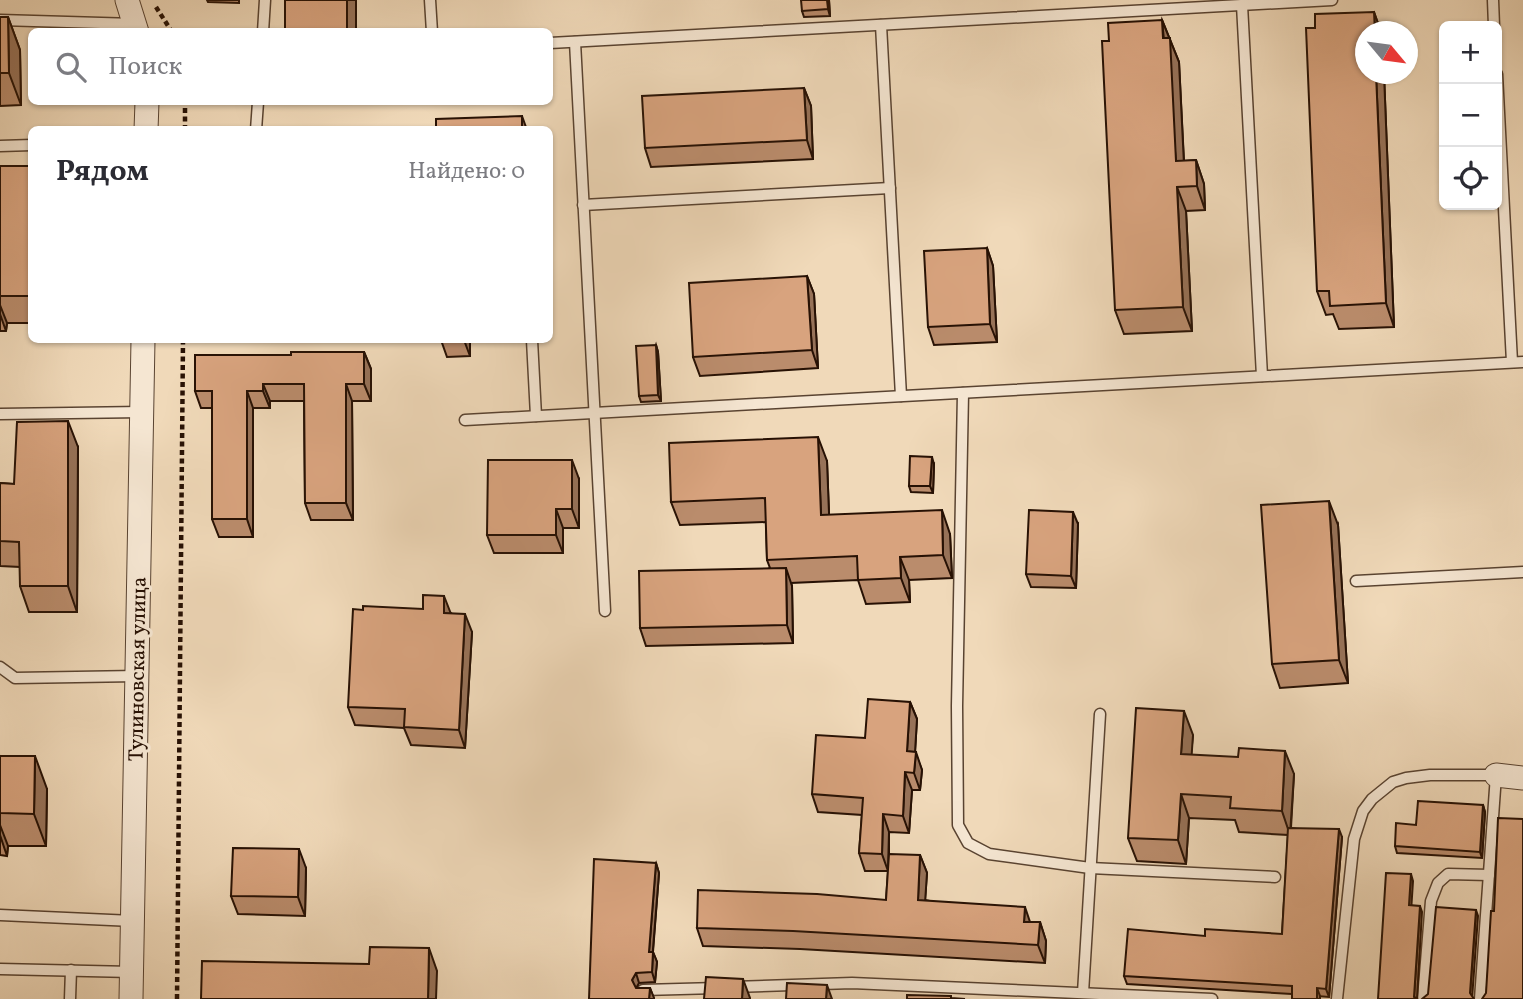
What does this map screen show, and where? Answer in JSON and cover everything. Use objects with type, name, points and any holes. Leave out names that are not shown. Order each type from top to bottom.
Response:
[{"type":"street","points":[[127,0],[136,28]]},
{"type":"street","points":[[146,126],[147,105]]},
{"type":"street","name":"Тулиновская улица","points":[[131,999],[143,343]]},
{"type":"street","points":[[1496,775],[1523,778]]},
{"type":"lane","points":[[263,28],[265,0]]},
{"type":"lane","points":[[430,0],[432,28]]},
{"type":"lane","points":[[553,43],[1332,0]]},
{"type":"lane","points":[[1493,0],[1494,21]]},
{"type":"lane","points":[[1242,5],[1262,376]]},
{"type":"lane","points":[[0,20],[136,28]]},
{"type":"lane","points":[[881,25],[901,396]]},
{"type":"lane","points":[[575,42],[605,611]]},
{"type":"lane","points":[[465,420],[1518,362],[1498,84]]},
{"type":"lane","points":[[256,126],[258,105]]},
{"type":"lane","points":[[0,146],[28,145]]},
{"type":"lane","points":[[583,205],[890,188]]},
{"type":"lane","points":[[532,343],[536,416]]},
{"type":"lane","points":[[963,393],[957,706],[958,825],[968,843],[989,854],[1090,868],[1275,877]]},
{"type":"lane","points":[[0,414],[142,412]]},
{"type":"lane","points":[[1356,581],[1523,572]]},
{"type":"lane","points":[[0,667],[15,678],[137,676]]},
{"type":"lane","points":[[1083,993],[1100,713]]},
{"type":"lane","points":[[1337,999],[1354,839],[1363,811],[1372,799],[1393,782],[1406,778],[1430,775],[1496,775],[1480,999]]},
{"type":"lane","points":[[1423,999],[1431,901],[1438,883],[1448,874],[1489,875]]},
{"type":"lane","points":[[0,915],[133,921]]},
{"type":"lane","points":[[0,969],[132,972]]},
{"type":"lane","points":[[70,999],[71,971]]},
{"type":"lane","points":[[643,990],[852,983],[1212,999]]},
{"type":"path","points":[[152,0],[170,28]]},
{"type":"path","points":[[185,105],[185,126]]},
{"type":"path","points":[[177,999],[183,343]]},
{"type":"building","points":[[285,0],[347,0],[347,28],[285,28]]},
{"type":"building","points":[[801,0],[827,0],[828,9],[802,11]]},
{"type":"building","points":[[1374,12],[1374,21],[1355,21],[1355,84],[1376,84],[1386,303],[1330,306],[1329,291],[1317,291],[1306,28],[1315,28],[1315,14]]},
{"type":"building","points":[[0,17],[8,17],[9,73],[0,73]]},
{"type":"building","points":[[1162,20],[1163,38],[1170,38],[1176,161],[1196,160],[1197,186],[1177,187],[1183,307],[1115,310],[1102,41],[1109,41],[1108,23]]},
{"type":"building","points":[[804,88],[807,140],[645,148],[642,96]]},
{"type":"building","points":[[522,116],[522,126],[436,126],[436,119]]},
{"type":"building","points":[[0,166],[28,166],[28,296],[0,296]]},
{"type":"building","points":[[987,248],[990,324],[928,327],[924,251]]},
{"type":"building","points":[[807,276],[812,350],[693,357],[689,283]]},
{"type":"building","points":[[656,345],[658,395],[639,396],[636,346]]},
{"type":"building","points":[[291,352],[364,352],[364,384],[346,384],[346,503],[305,503],[304,384],[263,384],[263,391],[247,391],[247,519],[212,519],[212,391],[195,391],[195,355],[291,355]]},
{"type":"building","points":[[68,421],[68,586],[20,586],[19,542],[0,541],[0,483],[14,484],[17,422]]},
{"type":"building","points":[[818,437],[821,515],[942,510],[943,555],[900,557],[901,578],[858,580],[857,556],[767,560],[765,498],[671,502],[669,443]]},
{"type":"building","points":[[910,456],[932,457],[930,486],[909,486]]},
{"type":"building","points":[[488,460],[572,460],[572,509],[556,509],[556,535],[487,535]]},
{"type":"building","points":[[1329,501],[1339,660],[1272,664],[1261,505]]},
{"type":"building","points":[[1029,510],[1073,512],[1071,576],[1026,574]]},
{"type":"building","points":[[786,568],[787,625],[640,628],[639,571]]},
{"type":"building","points":[[423,595],[444,596],[444,613],[465,614],[459,730],[404,727],[405,709],[348,707],[353,609],[363,610],[363,606],[423,609]]},
{"type":"building","points":[[868,699],[910,702],[907,751],[916,752],[914,773],[905,772],[903,816],[883,814],[882,854],[859,853],[863,798],[812,794],[816,735],[865,738]]},
{"type":"building","points":[[1136,708],[1184,711],[1181,754],[1238,757],[1239,748],[1285,751],[1282,811],[1230,808],[1231,797],[1181,794],[1178,840],[1128,838]]},
{"type":"building","points":[[0,756],[35,756],[34,814],[0,813]]},
{"type":"building","points":[[1418,801],[1483,805],[1480,852],[1395,846],[1396,823],[1416,825]]},
{"type":"building","points":[[1498,818],[1523,819],[1523,999],[1482,999],[1486,993],[1491,911],[1494,911]]},
{"type":"building","points":[[1288,828],[1339,829],[1326,989],[1317,988],[1317,999],[1292,999],[1292,986],[1124,976],[1128,929],[1205,936],[1205,929],[1282,934]]},
{"type":"building","points":[[233,848],[299,849],[298,897],[231,896]]},
{"type":"building","points":[[889,854],[920,855],[918,900],[1025,907],[1024,922],[1040,922],[1038,945],[697,928],[698,890],[817,894],[886,900]]},
{"type":"building","points":[[594,859],[656,863],[649,952],[653,952],[652,972],[636,973],[632,980],[636,988],[650,988],[649,999],[589,999]]},
{"type":"building","points":[[1386,873],[1411,874],[1409,905],[1420,906],[1414,997],[1418,999],[1378,999]]},
{"type":"building","points":[[1436,907],[1476,910],[1470,993],[1474,999],[1422,999],[1428,994]]},
{"type":"building","points":[[370,947],[429,948],[428,999],[201,999],[202,961],[369,964]]},
{"type":"building","points":[[706,977],[743,979],[742,999],[704,999]]},
{"type":"building","points":[[787,983],[827,985],[826,999],[786,999]]},
{"type":"building","points":[[907,995],[951,996],[965,999],[907,999]]}]
